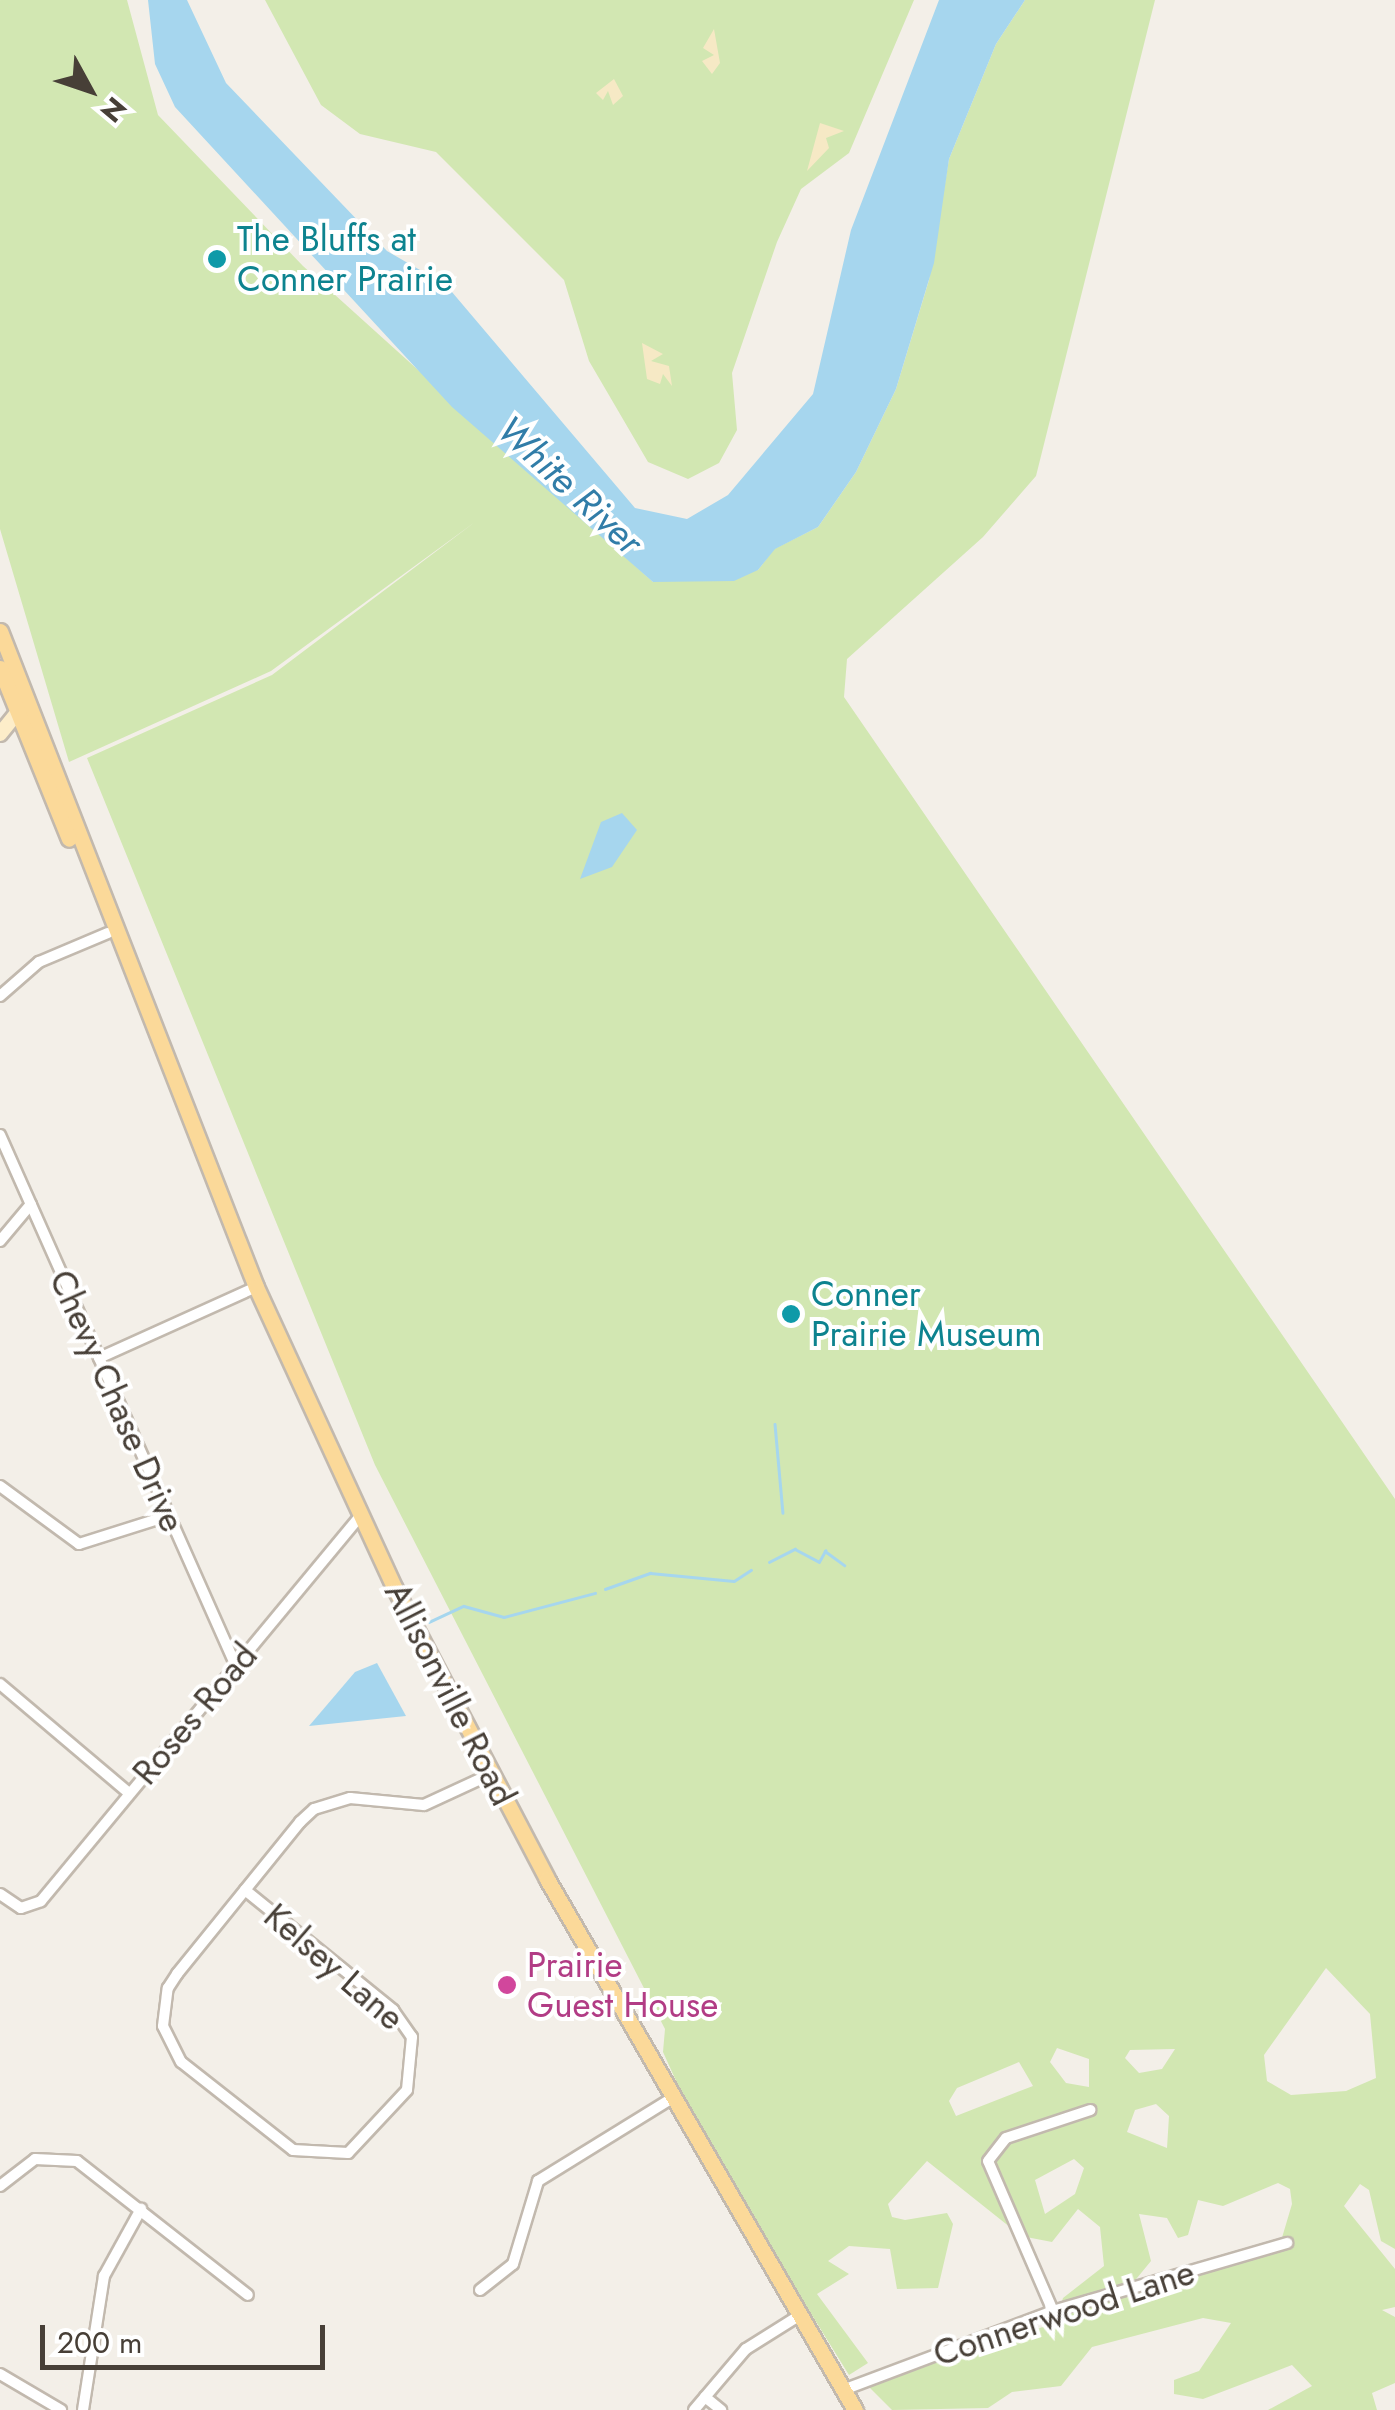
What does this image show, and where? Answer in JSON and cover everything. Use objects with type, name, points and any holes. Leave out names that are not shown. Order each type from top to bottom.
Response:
[{"type":"main road","name":"Allisonville Road","points":[[0,631],[112,937]]},
{"type":"main road","name":"Allisonville Road","points":[[0,668],[256,1287],[361,1516],[491,1774],[855,2410]]},
{"type":"street","points":[[0,734],[17,713]]},
{"type":"street","points":[[0,996],[40,962],[112,937]]},
{"type":"street","name":"Chevy Chase Drive","points":[[0,1135],[236,1666]]},
{"type":"street","points":[[0,1241],[31,1204]]},
{"type":"street","points":[[99,1358],[256,1287]]},
{"type":"street","points":[[0,1486],[79,1544],[168,1516]]},
{"type":"street","name":"Roses Road","points":[[0,1894],[26,1908],[129,1793],[361,1516]]},
{"type":"street","points":[[0,1684],[129,1793]]},
{"type":"street","points":[[245,1890],[322,1804],[424,1805],[491,1774]]},
{"type":"street","name":"Kelsey Lane","points":[[245,1890],[402,2020],[416,2056],[407,2090],[360,2147],[308,2157],[185,2065],[164,2036],[171,1982],[245,1890]]},
{"type":"street","points":[[480,2290],[514,2264],[544,2175],[674,2097]]},
{"type":"street","points":[[1052,2312],[988,2161],[1006,2138],[1090,2110]]},
{"type":"street","points":[[0,2186],[28,2162],[62,2157],[141,2209],[248,2295]]},
{"type":"street","points":[[83,2410],[104,2276],[141,2209]]},
{"type":"street","name":"Connerwood Lane","points":[[843,2390],[1052,2312],[1287,2243]]},
{"type":"street","points":[[694,2410],[746,2349],[800,2315]]},
{"type":"street","points":[[0,2374],[60,2410]]},
{"type":"street","points":[[704,2397],[721,2410]]},
{"type":"green space","name":"Conner Prairie Museum","points":[[0,0],[127,0],[158,115],[303,266],[653,582],[758,570],[774,549],[818,527],[856,472],[896,389],[929,280],[949,159],[996,44],[1025,0],[1155,0],[1036,476],[983,537],[847,659],[844,697],[1395,1499],[1395,2249],[1381,2241],[1369,2190],[1360,2184],[1344,2206],[1395,2269],[1395,2307],[1382,2310],[1395,2317],[1395,2383],[1372,2393],[1377,2410],[1268,2410],[1312,2386],[1292,2365],[1203,2399],[1174,2394],[1174,2380],[1199,2371],[1231,2323],[1203,2318],[1092,2347],[1061,2386],[1012,2392],[988,2408],[892,2410],[867,2385],[1055,2323],[1063,2298],[1104,2266],[1100,2227],[1078,2209],[1052,2242],[1021,2236],[927,2161],[888,2204],[892,2217],[905,2220],[947,2213],[953,2224],[938,2288],[897,2289],[890,2249],[849,2246],[828,2261],[849,2274],[817,2294],[868,2363],[849,2375],[701,2136],[663,2052],[665,2029],[375,1465],[87,758],[272,675],[475,522],[271,671],[69,762],[0,529]],"holes":[[[1326,1968],[1370,2014],[1376,2078],[1346,2091],[1291,2095],[1267,2081],[1264,2055]],[[1057,2048],[1089,2059],[1089,2087],[1066,2083],[1050,2062]],[[1175,2049],[1162,2069],[1139,2073],[1125,2058],[1130,2050]],[[1019,2062],[1033,2086],[956,2116],[949,2101],[957,2088]],[[1156,2104],[1169,2116],[1167,2148],[1127,2132],[1135,2110]],[[1074,2159],[1084,2168],[1075,2194],[1045,2214],[1035,2180]],[[1278,2183],[1290,2189],[1292,2204],[1281,2241],[1123,2295],[1151,2261],[1139,2214],[1167,2218],[1178,2238],[1188,2235],[1198,2200],[1223,2206]]]},
{"type":"green space","points":[[265,0],[914,0],[849,153],[801,189],[777,242],[732,373],[737,430],[719,463],[688,479],[648,462],[589,361],[564,280],[436,152],[360,134],[321,105]]},
{"type":"sand","points":[[714,29],[720,63],[712,74],[702,61],[714,55],[703,48]]},
{"type":"sand","points":[[614,79],[623,96],[613,105],[608,91],[603,100],[596,93]]},
{"type":"sand","points":[[820,123],[844,131],[826,138],[829,148],[807,171]]},
{"type":"sand","points":[[642,343],[663,354],[651,361],[669,366],[672,386],[663,374],[660,384],[647,379]]},
{"type":"water","name":"White River","points":[[148,0],[187,0],[226,83],[387,251],[446,285],[635,508],[687,519],[728,495],[813,394],[851,230],[939,0],[1025,0],[996,44],[949,159],[934,263],[896,389],[856,472],[818,527],[775,549],[758,570],[734,581],[653,582],[452,407],[175,107],[155,64]]},
{"type":"water","points":[[622,813],[637,830],[612,867],[580,879],[601,822]]},
{"type":"water","points":[[377,1663],[406,1716],[309,1726],[355,1672]]},
{"type":"waterway","points":[[775,1424],[783,1513]]},
{"type":"waterway","points":[[769,1562],[795,1549],[819,1562],[825,1551],[844,1565]]},
{"type":"waterway","points":[[605,1589],[650,1573],[734,1581],[751,1570]]},
{"type":"waterway","points":[[429,1622],[464,1606],[504,1617],[595,1593]]},
{"type":"place","name":"The Bluffs at Conner Prairie","points":[[217,259]]},
{"type":"place","name":"Conner Prairie Museum","points":[[791,1314]]},
{"type":"place","name":"Prairie Guest House","points":[[507,1985]]}]
